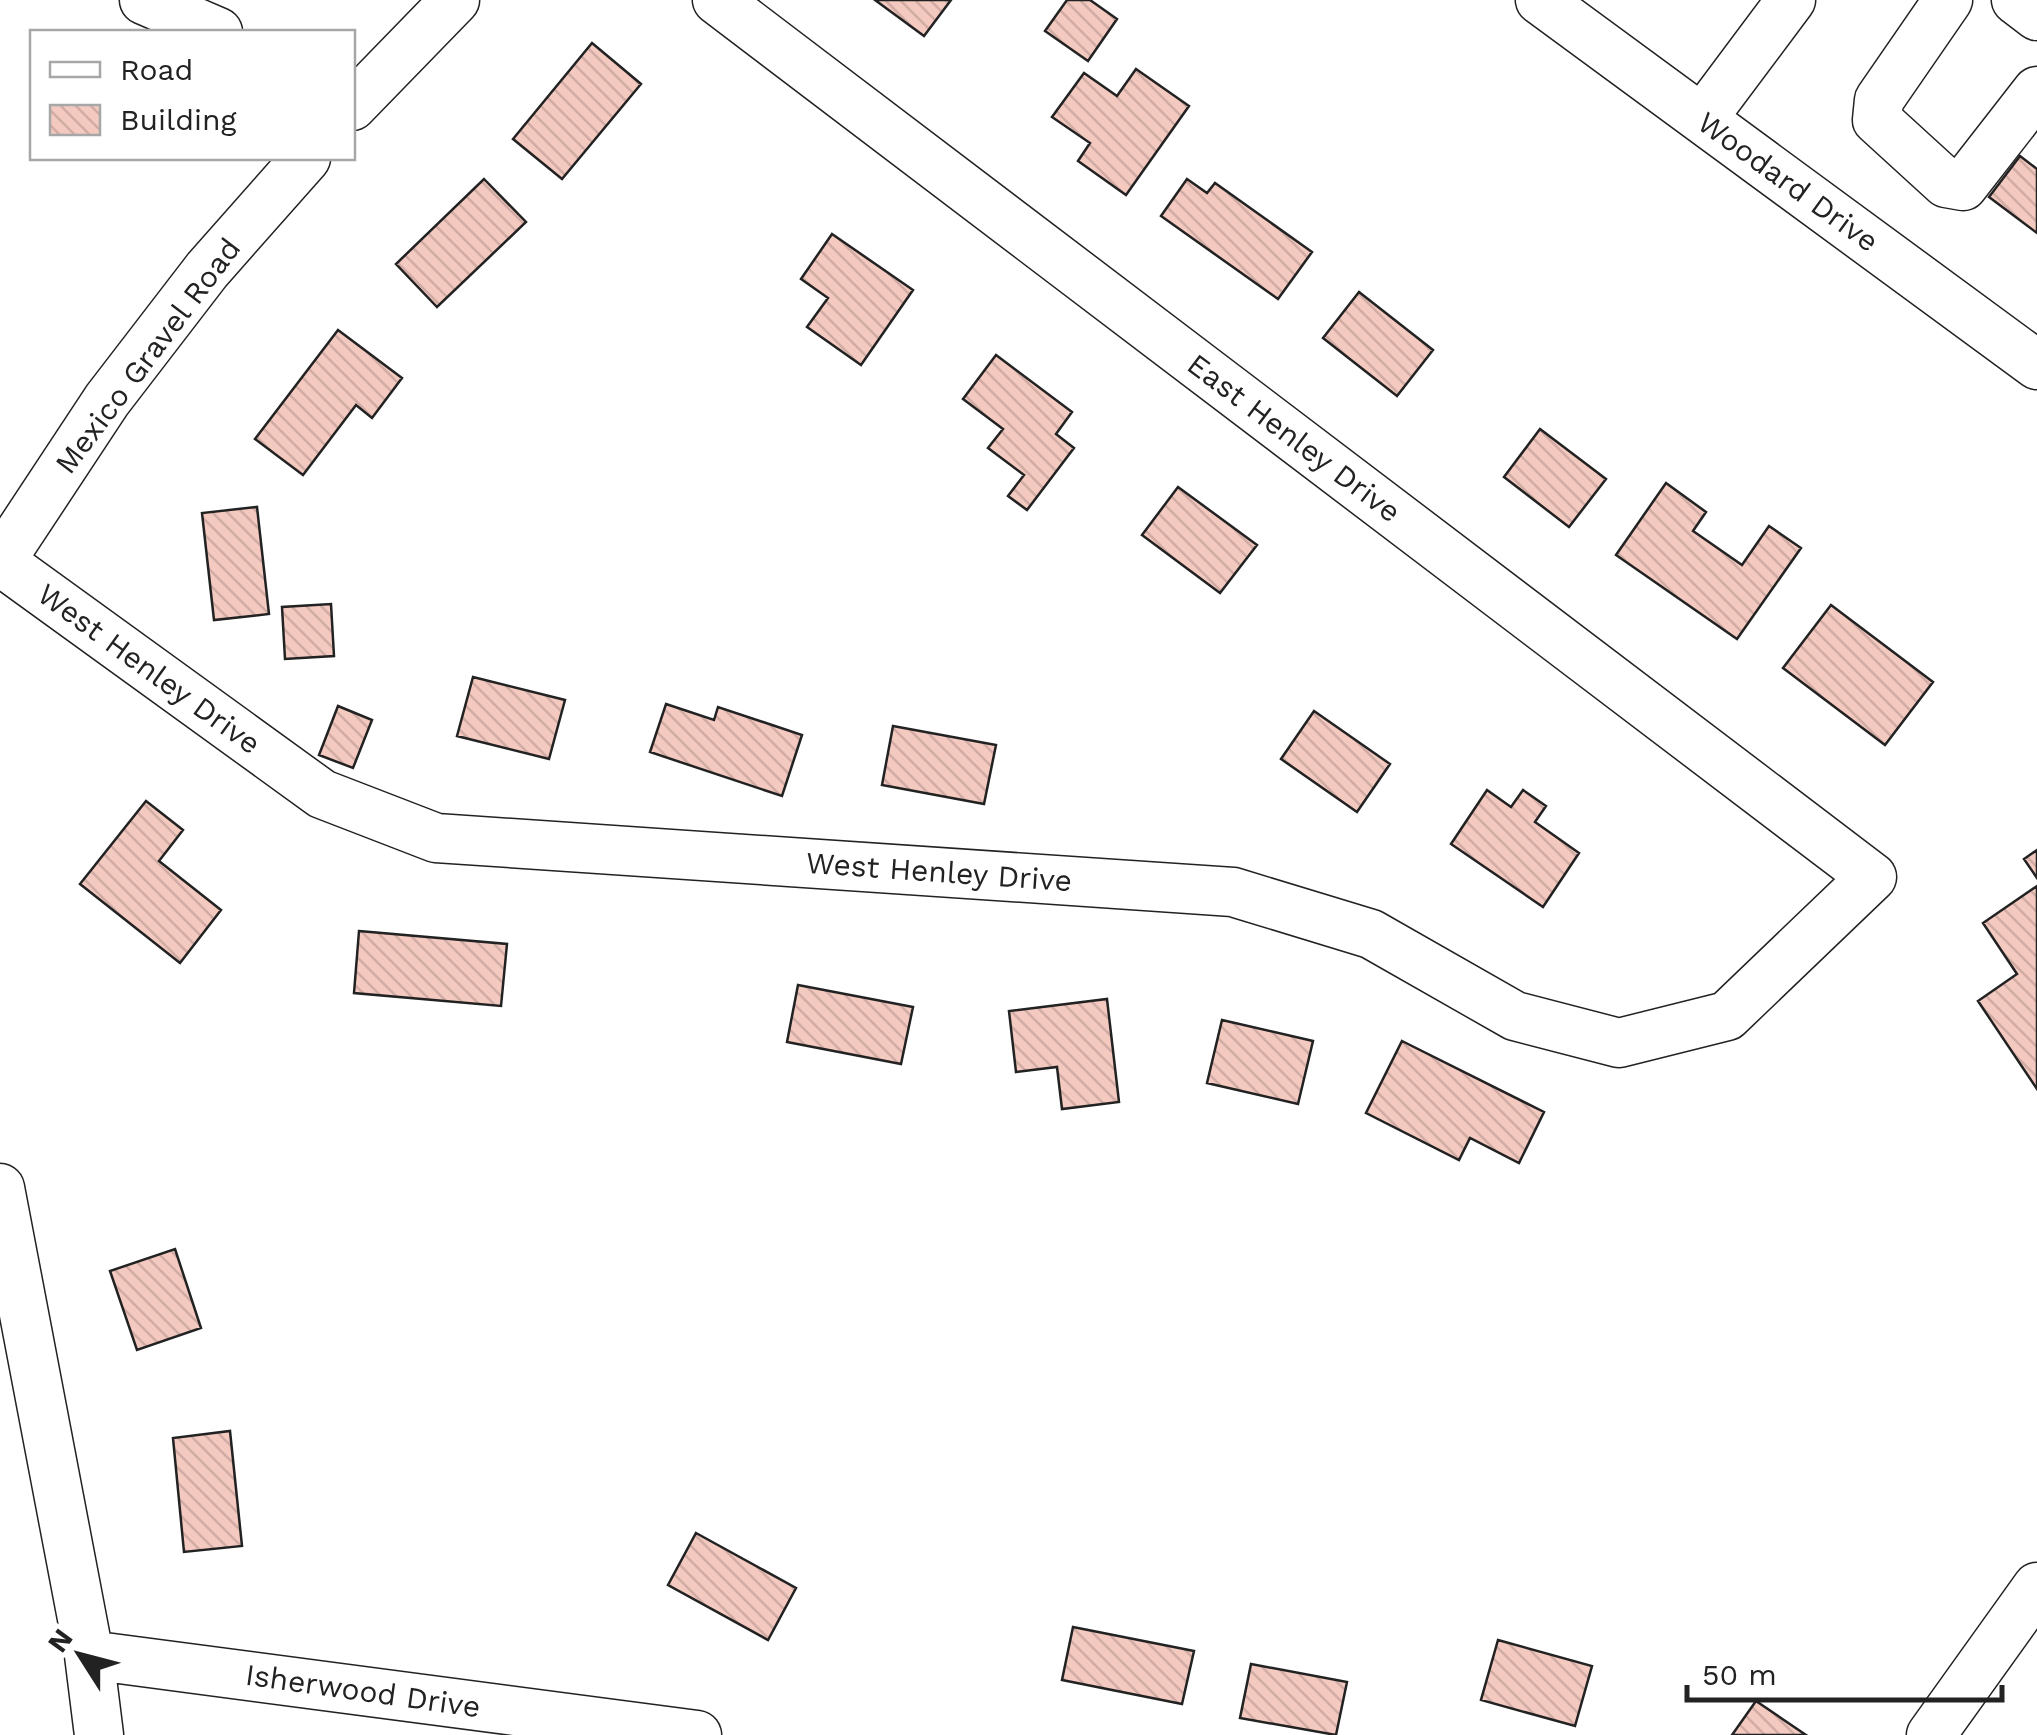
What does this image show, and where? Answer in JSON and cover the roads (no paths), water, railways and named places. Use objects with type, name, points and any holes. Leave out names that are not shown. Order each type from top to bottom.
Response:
[{"type":"street","points":[[144,0],[213,30]]},
{"type":"street","points":[[355,103],[455,0]]},
{"type":"street","name":"East Henley Drive","points":[[717,0],[1872,877]]},
{"type":"street","name":"Woodard Drive","points":[[1540,0],[2037,365]]},
{"type":"street","points":[[1702,119],[1791,0]]},
{"type":"street","points":[[1948,0],[1878,100],[1877,120],[1946,183],[1963,186],[2037,91]]},
{"type":"street","points":[[2016,0],[2037,16]]},
{"type":"street","name":"Mexico Gravel Road","points":[[0,561],[107,400],[207,270],[304,160]]},
{"type":"street","name":"West Henley Drive","points":[[0,561],[322,794],[436,838],[1233,892],[1371,934],[1515,1016],[1620,1043],[1727,1016],[1872,877]]},
{"type":"street","points":[[0,1188],[89,1654],[99,1735]]},
{"type":"street","points":[[1931,1735],[2037,1587]]},
{"type":"street","name":"Isherwood Drive","points":[[89,1654],[697,1735]]}]
